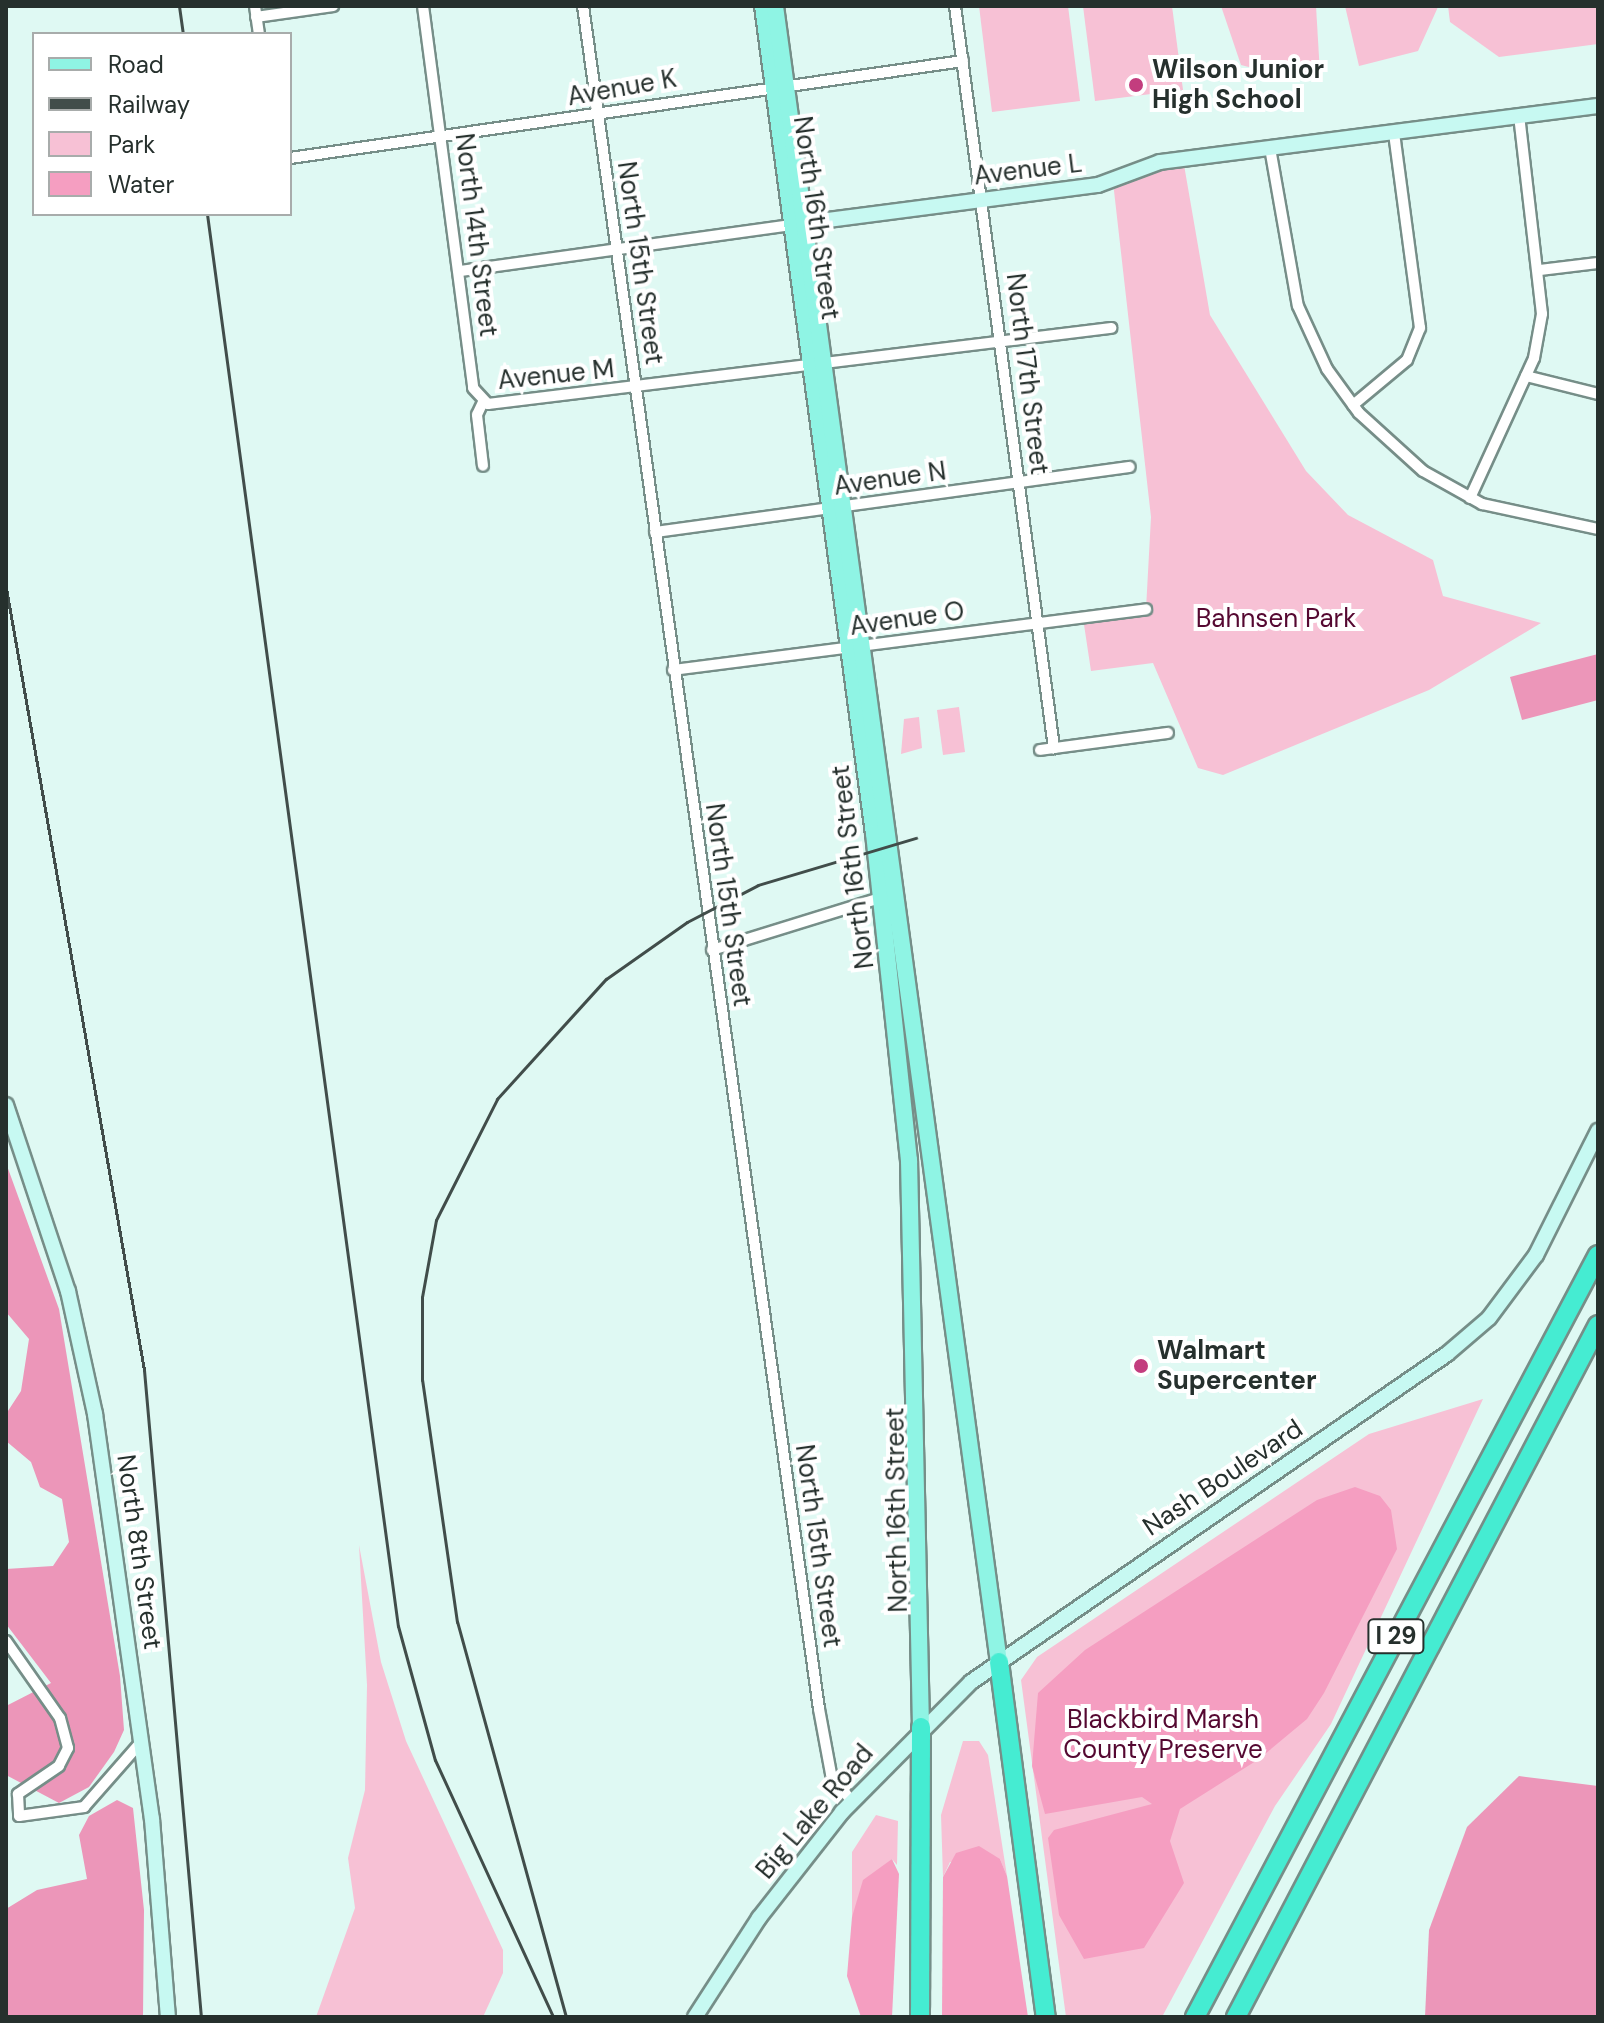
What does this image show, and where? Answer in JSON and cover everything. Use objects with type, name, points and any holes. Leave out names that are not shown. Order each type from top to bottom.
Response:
[{"type":"highway","name":"I 29","points":[[1195,2017],[1598,1255]]},
{"type":"highway","name":"I 29","points":[[1236,2017],[1598,1325]]},
{"type":"highway","points":[[999,1662],[1046,2017]]},
{"type":"highway","points":[[920,2017],[921,1727]]},
{"type":"main road","name":"North 16th Street","points":[[763,6],[780,85]]},
{"type":"main road","name":"North 16th Street","points":[[775,6],[780,85],[855,648],[999,1662]]},
{"type":"main road","name":"North 16th Street","points":[[855,648],[915,1269],[921,1727]]},
{"type":"street","points":[[259,32],[256,11],[333,6]]},
{"type":"street","name":"North 14th Street","points":[[423,6],[473,388],[483,402],[477,415],[483,466]]},
{"type":"street","name":"North 15th Street","points":[[583,6],[825,1749],[835,1782],[852,1802]]},
{"type":"street","name":"North 17th Street","points":[[955,6],[1054,748]]},
{"type":"street","name":"Avenue K","points":[[292,158],[441,139],[780,85],[963,61]]},
{"type":"street","name":"Avenue L","points":[[460,271],[1098,185],[1160,162],[1598,106]]},
{"type":"street","points":[[1470,498],[1526,376],[1540,333],[1540,270],[1519,116]]},
{"type":"street","points":[[1353,405],[1407,360],[1420,328],[1394,132]]},
{"type":"street","points":[[1270,148],[1298,306],[1353,405],[1399,452],[1470,498],[1534,520],[1598,529]]},
{"type":"street","points":[[1540,270],[1598,263]]},
{"type":"street","name":"Avenue M","points":[[483,402],[519,405],[1111,328]]},
{"type":"street","points":[[1526,376],[1598,394]]},
{"type":"street","name":"Avenue N","points":[[655,532],[1130,467]]},
{"type":"street","name":"Avenue O","points":[[673,670],[1146,609]]},
{"type":"street","points":[[1040,750],[1168,733]]},
{"type":"street","points":[[712,950],[880,898]]},
{"type":"street","name":"North 8th Street","points":[[6,1105],[88,1376],[142,1741],[168,2017]]},
{"type":"street","name":"Nash Boulevard","points":[[999,1662],[1468,1338],[1536,1255],[1598,1131]]},
{"type":"street","points":[[6,1641],[60,1718],[68,1748],[59,1766],[18,1794],[19,1816],[60,1815],[89,1804],[142,1741]]},
{"type":"street","name":"Big Lake Road","points":[[695,2017],[759,1918],[852,1802],[921,1727],[999,1662]]},
{"type":"green space","points":[[979,6],[1068,6],[1080,101],[992,112]]},
{"type":"green space","points":[[1083,6],[1172,6],[1183,90],[1095,101]]},
{"type":"green space","points":[[1221,6],[1316,6],[1320,74],[1291,78],[1241,65]]},
{"type":"green space","points":[[1345,6],[1438,7],[1418,51],[1359,66]]},
{"type":"green space","points":[[1448,6],[1598,6],[1598,44],[1499,57],[1450,22]]},
{"type":"green space","name":"Bahnsen Park","points":[[1183,159],[1210,315],[1306,471],[1348,515],[1433,560],[1443,596],[1541,623],[1429,690],[1223,775],[1198,768],[1153,663],[1091,671],[1083,618],[1146,609],[1151,517],[1113,182]]},
{"type":"green space","points":[[959,707],[965,752],[943,755],[937,710]]},
{"type":"green space","points":[[919,717],[922,748],[901,754],[904,719]]},
{"type":"green space","name":"Blackbird Marsh County Preserve","points":[[1483,1399],[1331,1724],[1275,1806],[1162,2017],[1066,2017],[1021,1680],[1037,1657],[1369,1434]]},
{"type":"green space","points":[[359,1545],[381,1662],[406,1741],[503,1950],[503,1973],[483,2017],[316,2017],[355,1908],[348,1858],[365,1790],[367,1685]]},
{"type":"green space","points":[[963,1741],[979,1741],[988,1755],[1007,1876],[1000,1859],[950,1862],[943,1877],[941,1815]]},
{"type":"green space","points":[[876,1815],[898,1821],[897,1865],[892,1859],[852,1917],[852,1852]]},
{"type":"shaded area","points":[[1598,654],[1598,700],[1522,720],[1510,677]]},
{"type":"shaded area","points":[[6,1163],[59,1309],[120,1676],[124,1730],[114,1752],[89,1787],[59,1803],[6,1775],[6,1706],[51,1683],[6,1624],[6,1569],[53,1566],[69,1542],[62,1499],[40,1487],[31,1462],[6,1441],[6,1414],[21,1391],[29,1339],[6,1312]]},
{"type":"shaded area","points":[[1519,1776],[1598,1786],[1598,2017],[1425,2017],[1429,1930],[1467,1827]]},
{"type":"shaded area","points":[[117,1800],[133,1808],[144,1910],[143,2017],[6,2017],[6,1909],[37,1890],[87,1879],[79,1835],[89,1816]]},
{"type":"water","name":"Blackbird Marsh County Preserve","points":[[1355,1487],[1380,1496],[1391,1510],[1397,1549],[1324,1693],[1307,1719],[1259,1759],[1180,1809],[1170,1841],[1184,1883],[1144,1948],[1084,1959],[1059,1915],[1048,1838],[1054,1830],[1152,1804],[1142,1797],[1045,1814],[1032,1766],[1038,1693],[1085,1650],[1317,1500]]},
{"type":"water","points":[[979,1846],[1000,1859],[1007,1876],[1028,2017],[942,2017],[943,1877],[956,1853]]},
{"type":"water","points":[[892,1859],[899,1874],[892,2017],[861,2017],[847,1976],[852,1917],[863,1880]]},
{"type":"railway","points":[[179,6],[183,32]]},
{"type":"railway","points":[[207,216],[398,1626],[435,1760],[553,2017]]},
{"type":"railway","points":[[6,588],[144,1370],[201,2017]]},
{"type":"railway","points":[[566,2017],[457,1622],[422,1380],[422,1297],[436,1220],[497,1099],[606,979],[687,922],[758,885],[916,838]]},
{"type":"place","name":"Wilson Junior High School","points":[[1136,85]]},
{"type":"place","name":"Walmart Supercenter","points":[[1141,1366]]}]
